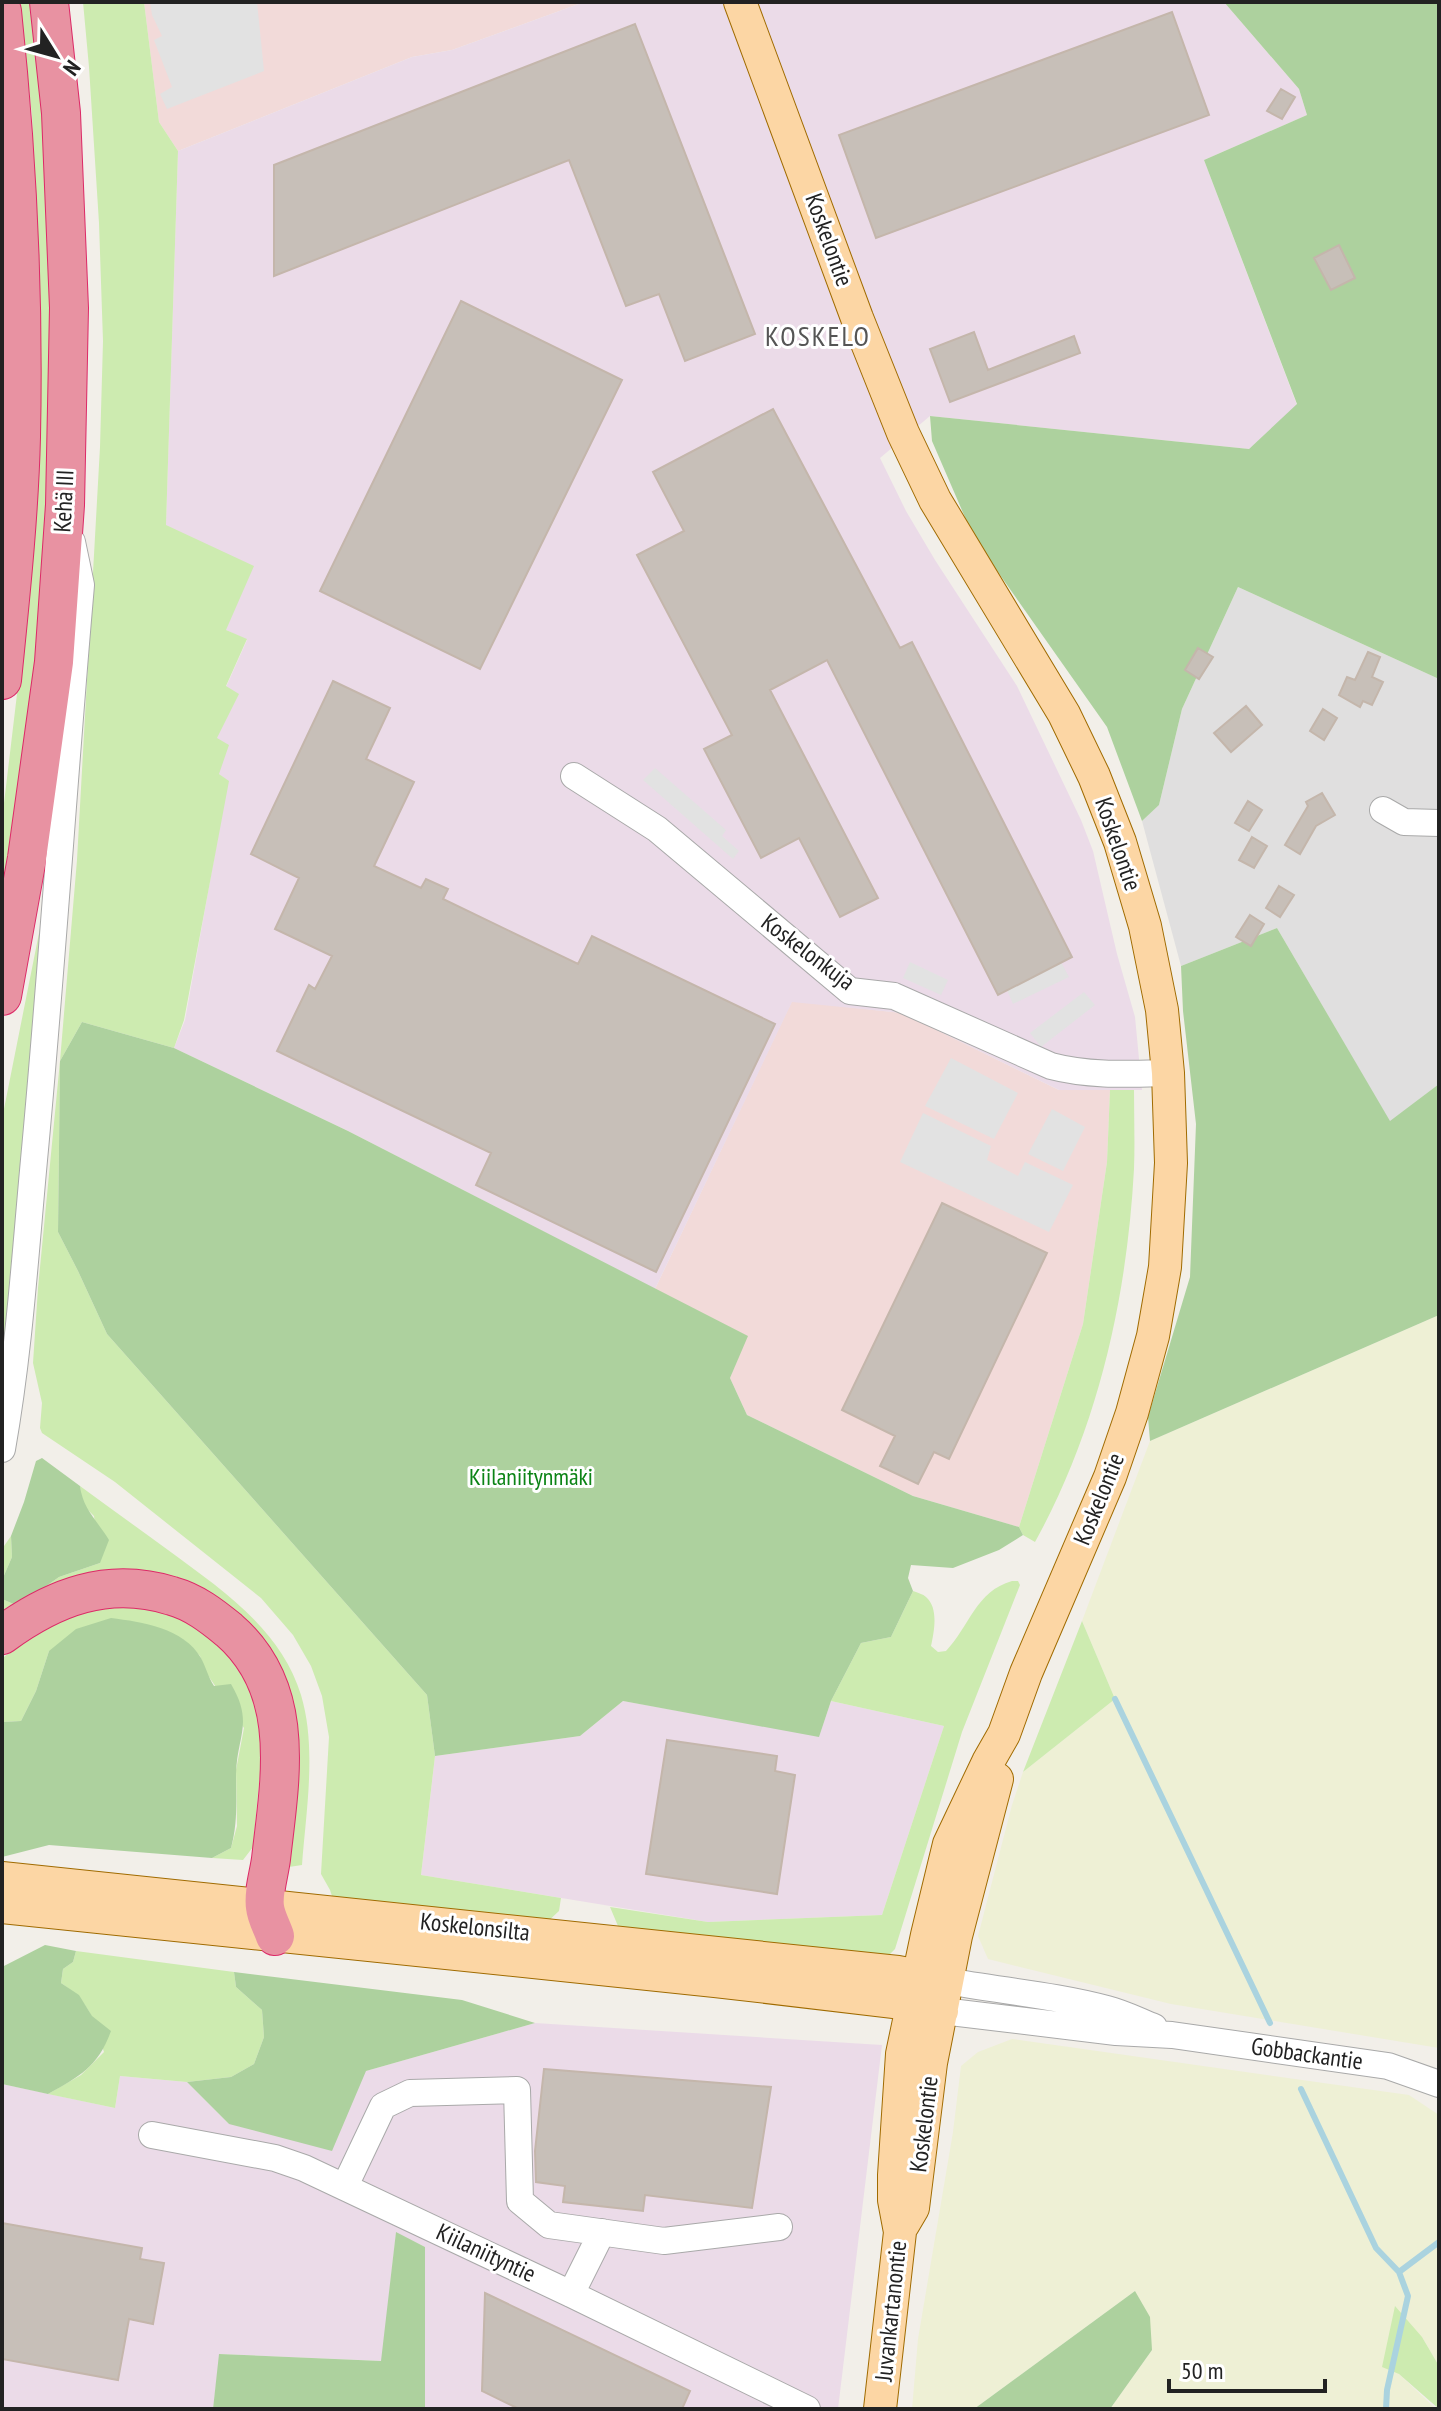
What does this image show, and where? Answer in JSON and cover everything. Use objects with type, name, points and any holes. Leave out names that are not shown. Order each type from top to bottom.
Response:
[{"type":"highway","name":"Kehä III","points":[[2,996],[27,858],[54,662],[65,505],[69,308],[61,113],[49,2]]},
{"type":"highway","name":"Kehä III","points":[[2,11],[12,106],[21,310],[21,439],[2,680]]},
{"type":"highway","points":[[2,1635],[34,1612],[77,1594],[116,1587],[153,1590],[186,1600],[216,1619],[239,1639],[252,1654],[277,1709],[281,1757],[270,1922]]},
{"type":"main road","name":"Koskelontie","points":[[740,2],[903,433],[935,500],[1064,714],[1094,776],[1120,842],[1145,926],[1162,1010],[1168,1073],[1171,1137],[1169,1217],[1165,1267],[1153,1336],[1110,1477],[1026,1673],[1004,1734],[1000,1768],[960,1922],[930,1993],[931,2063],[913,2208],[900,2232]]},
{"type":"main road","name":"Koskelonsilta","points":[[2,1878],[270,1922]]},
{"type":"main road","name":"Koskelonsilta","points":[[2,1907],[577,1937],[930,1993]]},
{"type":"main road","name":"Juvankartanontie","points":[[880,2409],[900,2232]]},
{"type":"street","points":[[2,1449],[23,1305],[81,585],[65,505]]},
{"type":"street","name":"Koskelonkuja","points":[[574,776],[657,829],[850,991],[894,996],[1051,1066],[1073,1072],[1168,1073]]},
{"type":"street","points":[[1383,810],[1404,822],[1439,823]]},
{"type":"street","name":"Gobbackantie","points":[[930,1993],[1116,2032],[1172,2035],[1388,2066],[1439,2084]]},
{"type":"street","points":[[345,2186],[383,2106],[410,2093],[517,2090],[520,2201],[549,2225],[664,2241],[779,2227]]},
{"type":"street","name":"Kiilaniityntie","points":[[152,2135],[275,2158],[345,2186],[571,2294],[758,2398],[807,2409]]},
{"type":"street","points":[[571,2294],[602,2232]]},
{"type":"shaded area","points":[[144,2],[584,2],[452,50],[412,57],[178,151],[159,122]]},
{"type":"shaded area","points":[[150,2],[257,2],[264,71],[167,109],[160,94],[172,87],[154,40],[162,36],[152,15]]},
{"type":"shaded area","points":[[584,2],[1224,2],[1299,89],[1307,115],[1204,160],[1297,405],[1249,449],[930,416],[880,458],[935,560],[1017,686],[1081,820],[1093,851],[1135,1017],[1142,1090],[1059,1090],[902,1013],[792,1002],[655,1289],[348,1131],[174,1048],[185,1020],[228,781],[219,774],[217,738],[226,687],[247,640],[226,630],[166,525],[178,151],[412,57],[452,50]]},
{"type":"shaded area","points":[[1238,587],[1439,679],[1439,1084],[1390,1122],[1277,928],[1181,966],[1142,821],[1159,805],[1182,709]]},
{"type":"shaded area","points":[[655,768],[726,830],[722,836],[739,851],[733,859],[643,780]]},
{"type":"shaded area","points":[[910,962],[948,980],[941,995],[903,978]]},
{"type":"shaded area","points":[[1061,962],[1069,977],[1013,1004],[1007,990]]},
{"type":"shaded area","points":[[1084,992],[1095,1005],[1041,1047],[1030,1033]]},
{"type":"shaded area","points":[[792,1001],[902,1013],[1059,1090],[1110,1090],[1107,1162],[1083,1324],[1019,1527],[913,1496],[747,1415],[730,1378],[747,1336],[655,1289]]},
{"type":"shaded area","points":[[951,1058],[1018,1093],[994,1139],[925,1106]]},
{"type":"shaded area","points":[[1052,1109],[1085,1127],[1063,1171],[1028,1154]]},
{"type":"shaded area","points":[[923,1113],[991,1146],[987,1160],[1018,1176],[1025,1162],[1073,1185],[1049,1232],[900,1162]]},
{"type":"shaded area","points":[[623,1701],[819,1736],[831,1701],[944,1726],[882,1915],[708,1922],[421,1875],[435,1756],[580,1736]]},
{"type":"shaded area","points":[[535,2023],[882,2045],[838,2409],[425,2409],[425,2247],[396,2233],[382,2361],[220,2354],[213,2409],[2,2409],[2,2084],[115,2108],[120,2076],[187,2082],[229,2124],[366,2071]]},
{"type":"green space","points":[[19,2],[36,2],[55,302],[42,624],[2,917],[2,820],[25,627],[39,307],[32,115]]},
{"type":"green space","points":[[83,2],[144,2],[159,122],[178,151],[166,525],[254,566],[226,630],[247,639],[226,686],[239,694],[217,738],[229,745],[219,774],[229,781],[184,1020],[174,1048],[82,1022],[60,1061],[77,860],[103,341],[99,223]]},
{"type":"green space","points":[[1224,2],[1439,2],[1439,679],[1238,587],[1182,709],[1159,805],[1142,821],[1107,727],[974,538],[932,441],[930,416],[1249,449],[1297,404],[1204,160],[1307,115],[1299,89]]},
{"type":"green space","points":[[43,913],[13,1275],[2,1396],[2,1119]]},
{"type":"green space","points":[[1277,928],[1390,1121],[1439,1084],[1439,1315],[1150,1441],[1148,1417],[1190,1277],[1196,1124],[1181,966]]},
{"type":"green space","name":"Kiilaniitynmäki","points":[[82,1022],[174,1048],[348,1131],[748,1336],[730,1378],[747,1415],[913,1496],[1019,1527],[1023,1535],[999,1550],[953,1568],[911,1565],[908,1578],[913,1591],[891,1637],[861,1643],[831,1701],[819,1737],[623,1701],[580,1736],[435,1756],[427,1695],[107,1334],[58,1232],[60,1061]]},
{"type":"green space","points":[[60,1061],[58,1232],[107,1334],[427,1695],[435,1756],[421,1875],[561,1898],[559,1911],[544,1925],[334,1902],[321,1874],[329,1737],[322,1696],[311,1666],[293,1635],[261,1598],[115,1482],[42,1433],[42,1403],[33,1363]]},
{"type":"green space","points":[[1110,1090],[1134,1090],[1134,1169],[1124,1266],[1106,1361],[1092,1408],[1057,1499],[1035,1542],[1023,1535],[1019,1527],[1083,1324],[1107,1162]]},
{"type":"green space","points":[[1439,1315],[1439,2048],[1171,2004],[988,1959],[978,1936],[1023,1772],[1115,1699],[1082,1621],[1150,1441]]},
{"type":"green space","points":[[42,1458],[80,1486],[87,1508],[109,1540],[100,1563],[59,1577],[18,1606],[2,1599],[2,1580],[12,1557],[11,1536],[36,1461]]},
{"type":"green space","points":[[80,1486],[247,1612],[264,1630],[292,1671],[306,1715],[308,1736],[309,1780],[302,1865],[289,1867],[295,1760],[195,1589],[2,1619],[2,1599],[18,1606],[59,1577],[100,1563],[94,1516],[82,1504]]},
{"type":"green space","points":[[11,1536],[12,1557],[2,1580],[2,1549]]},
{"type":"green space","points":[[1012,1581],[1018,1581],[1020,1585],[962,1732],[895,1949],[888,1956],[628,1934],[618,1926],[610,1907],[708,1922],[882,1915],[944,1726],[831,1701],[861,1643],[891,1637],[913,1591],[925,1596],[933,1607],[931,1646],[938,1652],[946,1651],[954,1642],[981,1601]]},
{"type":"green space","points":[[114,1602],[168,1608],[221,1639],[262,1709],[261,1763],[253,1847],[243,1860],[212,1858],[231,1848],[237,1826],[236,1770],[244,1728],[207,1674],[200,1656],[184,1640],[49,1651],[36,1691],[21,1721],[2,1722],[2,1659],[29,1636],[59,1617]]},
{"type":"green space","points":[[111,1618],[173,1633],[194,1648],[214,1686],[231,1684],[238,1697],[243,1719],[231,1848],[212,1858],[49,1845],[2,1857],[2,1722],[21,1721],[36,1691],[49,1651],[76,1629]]},
{"type":"green space","points":[[1082,1621],[1115,1699],[1023,1772]]},
{"type":"green space","points":[[45,1945],[76,1951],[73,1962],[63,1969],[61,1983],[79,1995],[92,2016],[111,2031],[100,2054],[87,2069],[48,2094],[2,2084],[2,1967]]},
{"type":"green space","points":[[76,1951],[234,1972],[236,1987],[262,2010],[264,2037],[254,2064],[231,2077],[187,2082],[120,2076],[115,2108],[48,2094],[81,2075],[104,2052],[85,2005],[61,1983],[63,1969],[73,1962]]},
{"type":"green space","points":[[234,1972],[462,2000],[535,2023],[366,2071],[332,2151],[229,2124],[187,2082],[231,2077],[254,2064],[264,2037],[262,2010],[236,1987]]},
{"type":"green space","points":[[1012,2039],[1409,2095],[1439,2115],[1439,2366],[1422,2337],[1399,2374],[1436,2409],[1110,2409],[1152,2350],[1135,2291],[974,2409],[912,2409],[918,2339],[961,2066],[978,2052]]},
{"type":"green space","points":[[396,2232],[425,2247],[425,2409],[213,2409],[219,2354],[381,2361]]},
{"type":"green space","points":[[1135,2291],[1150,2317],[1152,2350],[1110,2409],[974,2409]]},
{"type":"green space","points":[[1395,2306],[1422,2337],[1439,2366],[1439,2409],[1399,2374],[1382,2367]]},
{"type":"building","points":[[1172,12],[1209,115],[876,238],[839,135]]},
{"type":"building","points":[[635,24],[755,334],[685,361],[659,294],[626,306],[569,160],[274,276],[274,165]]},
{"type":"building","points":[[1281,89],[1295,97],[1282,119],[1267,111]]},
{"type":"building","points":[[1339,245],[1355,278],[1331,290],[1314,258]]},
{"type":"building","points":[[461,301],[622,380],[480,669],[320,591]]},
{"type":"building","points":[[974,332],[988,370],[1074,336],[1080,353],[950,402],[930,349]]},
{"type":"building","points":[[773,409],[900,648],[912,642],[1072,957],[998,995],[827,660],[770,690],[878,898],[840,917],[799,838],[761,858],[704,749],[732,735],[637,555],[684,531],[653,472]]},
{"type":"building","points":[[1198,648],[1213,657],[1199,679],[1185,670]]},
{"type":"building","points":[[1368,652],[1380,657],[1372,677],[1383,682],[1372,705],[1363,701],[1360,707],[1339,695],[1347,677],[1355,680]]},
{"type":"building","points":[[333,681],[390,708],[366,759],[414,782],[374,866],[421,888],[426,879],[448,889],[443,899],[578,964],[592,936],[775,1024],[656,1272],[476,1185],[491,1153],[277,1051],[309,985],[315,989],[332,956],[275,929],[299,878],[251,854]]},
{"type":"building","points":[[1246,706],[1262,725],[1231,752],[1214,733]]},
{"type":"building","points":[[1323,709],[1337,718],[1324,740],[1310,731]]},
{"type":"building","points":[[1322,793],[1335,815],[1316,826],[1300,854],[1285,845],[1308,806],[1306,802]]},
{"type":"building","points":[[1248,801],[1262,810],[1249,831],[1235,823]]},
{"type":"building","points":[[1252,837],[1267,846],[1254,868],[1239,860]]},
{"type":"building","points":[[1279,886],[1294,895],[1280,917],[1266,908]]},
{"type":"building","points":[[1250,915],[1264,924],[1251,946],[1236,937]]},
{"type":"building","points":[[942,1203],[1047,1253],[949,1459],[934,1452],[918,1484],[880,1466],[895,1436],[842,1410]]},
{"type":"building","points":[[667,1740],[777,1756],[775,1771],[795,1775],[777,1894],[646,1874]]},
{"type":"building","points":[[544,2069],[771,2087],[752,2208],[645,2195],[643,2211],[563,2202],[565,2186],[536,2182],[535,2151]]},
{"type":"building","points":[[2,2223],[142,2248],[140,2259],[164,2263],[153,2324],[129,2319],[118,2380],[2,2359]]},
{"type":"building","points":[[485,2293],[690,2391],[682,2409],[519,2409],[482,2391]]},
{"type":"waterway","points":[[1115,1699],[1270,2023]]},
{"type":"waterway","points":[[1301,2089],[1376,2248],[1399,2272]]},
{"type":"waterway","points":[[1386,2409],[1387,2390],[1408,2296],[1399,2272],[1439,2242]]},
{"type":"district","name":"KOSKELO","points":[[818,336]]}]
